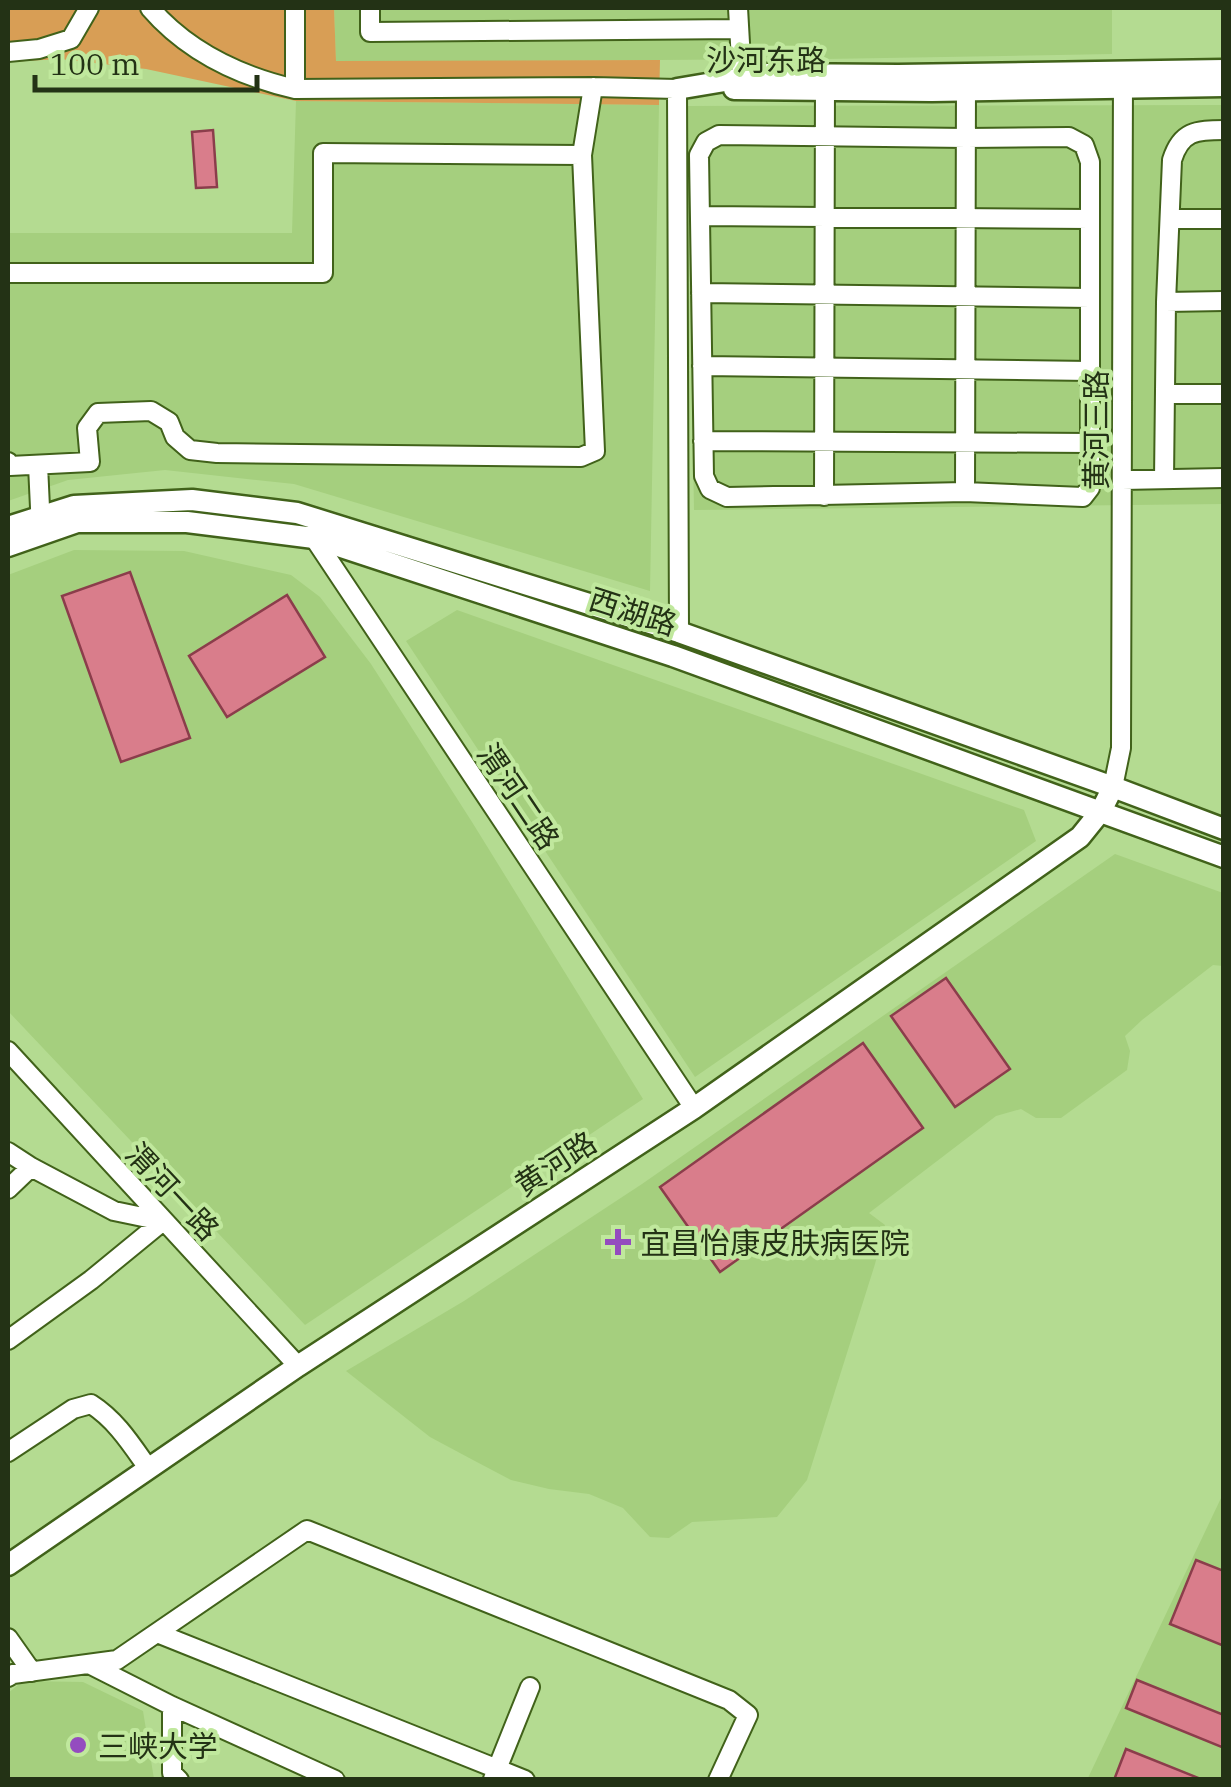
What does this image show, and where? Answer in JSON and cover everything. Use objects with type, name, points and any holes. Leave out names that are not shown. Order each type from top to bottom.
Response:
[{"type":"main road","name":"沙河东路","points":[[1123,80],[1224,70]]},
{"type":"main road","name":"沙河东路","points":[[677,89],[766,74],[825,82]]},
{"type":"main road","name":"沙河东路","points":[[677,89],[825,82],[1123,80],[1224,86]]},
{"type":"main road","name":"西湖路","points":[[8,546],[74,506],[192,500],[298,513],[680,632],[1224,829]]},
{"type":"main road","name":"西湖路","points":[[8,527],[76,522],[186,522],[314,538],[673,656],[1224,857]]},
{"type":"main road","name":"黄河路","points":[[8,1565],[298,1366],[694,1108],[1080,838],[1113,787]]},
{"type":"street","points":[[8,52],[39,50],[71,39],[89,8]]},
{"type":"street","points":[[150,8],[174,33],[214,60],[266,82],[295,89],[677,89],[680,632]]},
{"type":"street","points":[[295,8],[295,89]]},
{"type":"street","points":[[370,8],[370,32],[739,28]]},
{"type":"street","points":[[738,8],[742,78]]},
{"type":"street","name":"黄河三路","points":[[1113,787],[1122,748],[1123,80]]},
{"type":"street","points":[[824,496],[825,82]]},
{"type":"street","points":[[965,492],[966,82]]},
{"type":"street","points":[[8,462],[10,466],[90,462],[87,428],[98,413],[151,410],[169,422],[175,438],[190,450],[217,453],[581,457],[594,451],[582,156],[593,87]]},
{"type":"street","points":[[1164,479],[1172,160],[1187,135],[1200,130],[1224,130]]},
{"type":"street","points":[[718,135],[966,138],[1069,137],[1084,145],[1090,162],[1090,488],[1082,497],[965,492],[727,497],[710,489],[704,476],[698,155],[706,142],[718,135]]},
{"type":"street","points":[[8,273],[323,274],[323,154],[582,156]]},
{"type":"street","points":[[700,216],[1090,219]]},
{"type":"street","points":[[1170,218],[1224,218]]},
{"type":"street","points":[[701,293],[1090,298]]},
{"type":"street","points":[[1166,302],[1224,301]]},
{"type":"street","points":[[702,366],[1090,371]]},
{"type":"street","points":[[1165,394],[1224,394]]},
{"type":"street","points":[[703,442],[1090,443]]},
{"type":"street","points":[[38,465],[41,526]]},
{"type":"street","points":[[1122,480],[1224,478]]},
{"type":"street","name":"渭河二路","points":[[298,513],[694,1108]]},
{"type":"street","name":"渭河一路","points":[[8,1052],[298,1366]]},
{"type":"street","points":[[8,1152],[114,1212],[162,1221]]},
{"type":"street","points":[[8,1189],[31,1167]]},
{"type":"street","points":[[8,1340],[91,1280],[162,1221]]},
{"type":"street","points":[[8,1452],[73,1409],[90,1404],[119,1428],[148,1468]]},
{"type":"street","points":[[8,1678],[117,1660],[307,1530],[729,1700],[748,1715],[718,1780]]},
{"type":"street","points":[[158,1633],[495,1774],[525,1780]]},
{"type":"street","points":[[8,1638],[32,1672]]},
{"type":"street","points":[[89,1664],[335,1780]]},
{"type":"street","points":[[495,1774],[530,1687]]},
{"type":"street","points":[[172,1706],[172,1773],[179,1780]]},
{"type":"shaded area","points":[[8,8],[334,8],[336,61],[660,60],[659,105],[296,101],[146,69],[60,59],[8,62]]},
{"type":"shaded area","points":[[334,8],[1112,8],[1112,54],[336,62]]},
{"type":"shaded area","points":[[296,101],[659,105],[650,591],[294,484],[165,470],[68,480],[8,501],[8,233],[292,233]]},
{"type":"shaded area","points":[[1223,105],[1223,504],[694,510],[687,106]]},
{"type":"shaded area","points":[[74,550],[184,551],[291,575],[320,597],[371,664],[643,1099],[305,1325],[8,1011],[8,575]]},
{"type":"shaded area","points":[[457,610],[1024,810],[1036,841],[695,1077],[406,641]]},
{"type":"shaded area","points":[[1115,854],[1223,893],[1223,966],[1213,965],[1142,1020],[1125,1036],[1130,1051],[1127,1070],[1061,1118],[1036,1118],[1021,1109],[996,1116],[869,1213],[885,1225],[875,1264],[807,1480],[777,1517],[692,1522],[669,1538],[650,1537],[623,1508],[589,1494],[511,1480],[430,1437],[346,1371],[464,1301],[642,1184]]},
{"type":"shaded area","points":[[1223,1492],[1223,1779],[1087,1780],[1222,1496]]},
{"type":"shaded area","name":"三峡大学","points":[[23,1681],[83,1682],[143,1711],[154,1779],[8,1780],[8,1693]]},
{"type":"building","points":[[213,130],[217,187],[196,188],[192,132]]},
{"type":"building","points":[[130,572],[190,738],[121,762],[62,596]]},
{"type":"building","points":[[287,595],[325,657],[227,717],[189,656]]},
{"type":"building","points":[[946,978],[1010,1069],[955,1107],[891,1016]]},
{"type":"building","points":[[863,1043],[923,1128],[720,1272],[660,1187]]},
{"type":"building","points":[[1196,1560],[1224,1571],[1224,1646],[1170,1624]]},
{"type":"building","points":[[1137,1680],[1224,1715],[1224,1748],[1126,1708]]},
{"type":"building","points":[[1126,1749],[1201,1779],[1201,1780],[1114,1780]]},
{"type":"place","name":"宜昌怡康皮肤病医院","points":[[618,1242]]},
{"type":"place","name":"三峡大学","points":[[78,1745]]}]
